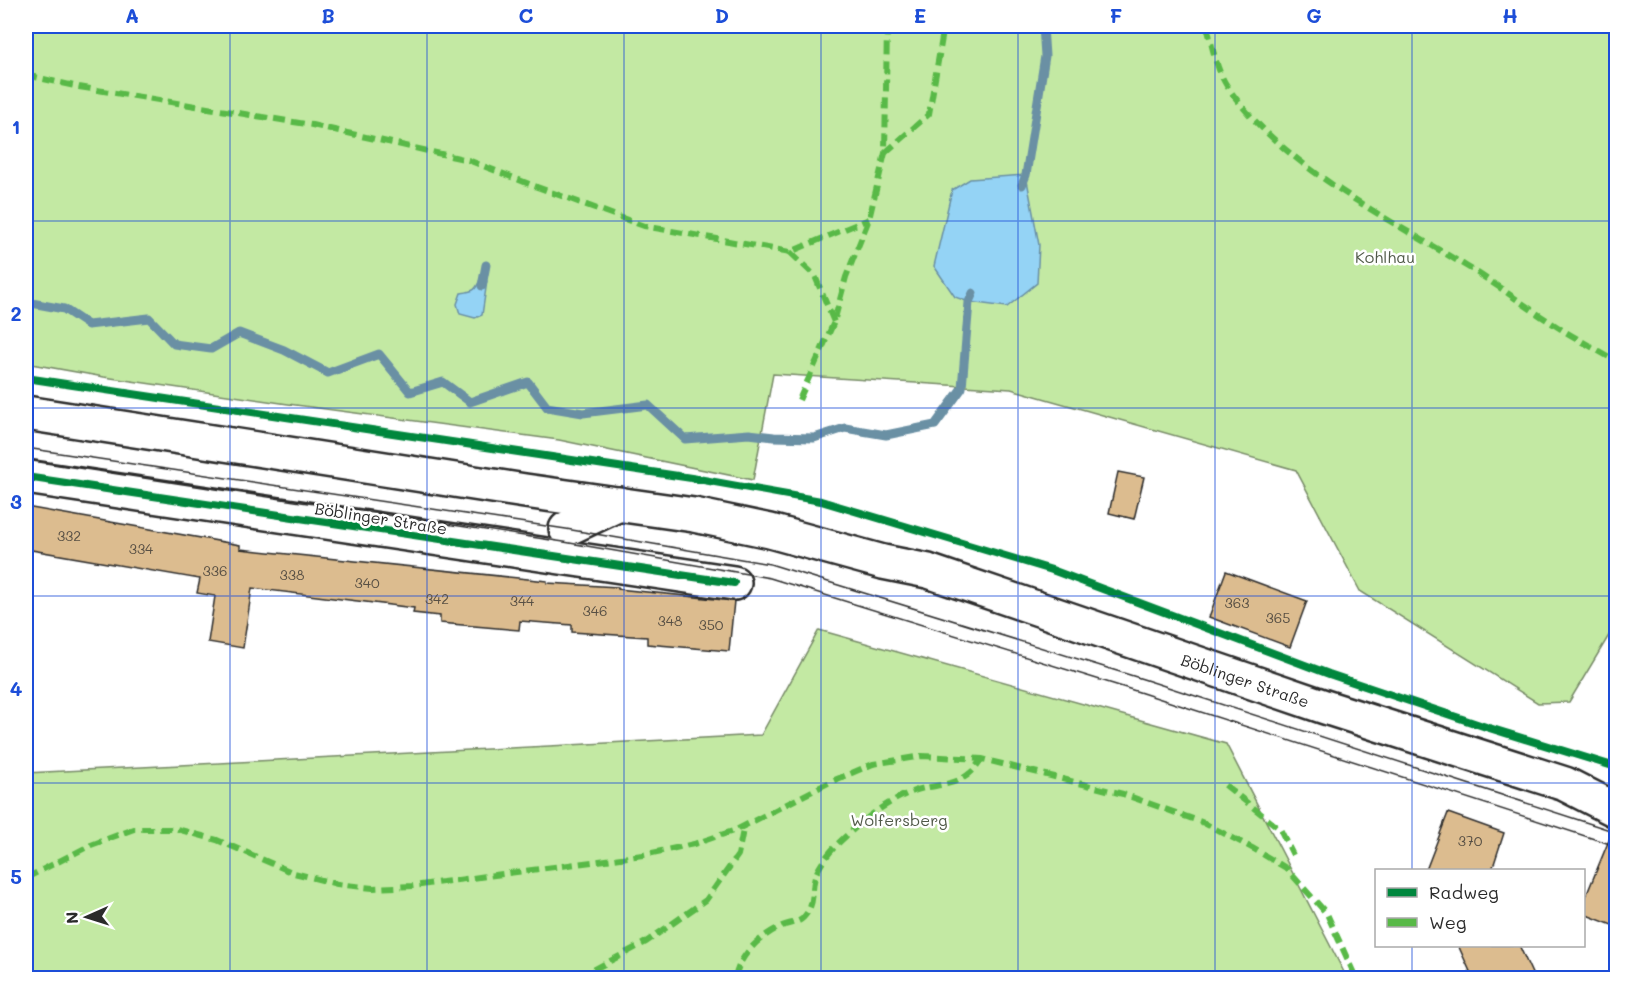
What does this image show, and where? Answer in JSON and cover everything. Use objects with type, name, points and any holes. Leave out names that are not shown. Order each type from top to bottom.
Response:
[{"type":"main road","name":"Böblinger Straße","points":[[26,393],[697,493],[776,509],[889,544],[928,571]]},
{"type":"main road","name":"Böblinger Straße","points":[[26,413],[694,515],[770,531],[883,562],[928,571],[1307,701],[1565,784],[1617,810]]},
{"type":"main road","name":"Böblinger Straße","points":[[26,477],[564,544],[734,583]]},
{"type":"main road","points":[[525,491],[564,544],[619,504]]},
{"type":"main road","name":"Böblinger Straße","points":[[1565,784],[1617,790]]},
{"type":"green space","name":"Kohlhau","points":[[26,26],[1616,26],[1616,627],[1569,702],[1538,703],[1360,591],[1296,470],[1011,389],[773,374],[753,480],[559,440],[288,404],[26,363]]},
{"type":"green space","name":"Wolfersberg","points":[[819,630],[1226,744],[1347,978],[26,978],[26,773],[761,735]]},
{"type":"water","points":[[1026,175],[1039,245],[1037,283],[1007,307],[969,302],[955,297],[934,266],[952,190],[970,179]]},
{"type":"water","points":[[484,277],[487,281],[482,315],[475,318],[460,314],[457,304],[461,293],[473,290]]},
{"type":"building","points":[[1118,472],[1144,477],[1134,519],[1109,513]]},
{"type":"building","points":[[26,507],[240,545],[240,549],[734,601],[729,651],[647,644],[647,637],[572,632],[572,625],[520,621],[519,630],[440,623],[440,616],[413,613],[414,608],[252,588],[243,648],[208,642],[215,596],[197,593],[200,579],[26,549]]},
{"type":"building","points":[[1226,571],[1307,601],[1290,647],[1209,617]]},
{"type":"building","points":[[1448,813],[1504,833],[1492,869],[1426,869]]},
{"type":"building","points":[[1614,828],[1617,829],[1617,927],[1585,914],[1585,899]]},
{"type":"building","points":[[1459,947],[1520,947],[1534,978],[1473,978]]},
{"type":"waterway","points":[[1022,185],[1026,175],[1045,56],[1043,26]]},
{"type":"waterway","points":[[482,286],[486,265]]},
{"type":"waterway","points":[[26,302],[64,309],[88,325],[149,318],[174,344],[211,349],[239,333],[284,350],[328,373],[379,354],[410,392],[443,382],[470,402],[528,382],[547,407],[583,413],[648,405],[685,439],[749,434],[814,438],[845,428],[886,435],[935,425],[962,388],[969,302],[973,293]]},
{"type":"tram line","points":[[26,448],[566,529],[770,564],[1143,679],[1616,832]]},
{"type":"tram line","points":[[26,460],[564,542],[770,578],[1139,692],[1616,846]]},
{"type":"marked path","points":[[799,400],[834,322],[846,277],[869,219],[885,153],[887,26]]},
{"type":"marked path","points":[[885,153],[929,114],[944,26]]},
{"type":"marked path","points":[[1207,26],[1217,65],[1227,86],[1249,115],[1305,165],[1369,209],[1477,273],[1558,327],[1616,361]]},
{"type":"marked path","points":[[26,75],[79,87],[312,125],[468,160],[644,226],[790,252],[869,219]]},
{"type":"marked path","points":[[790,252],[815,276],[834,322]]},
{"type":"marked path","points":[[26,878],[91,845],[134,829],[177,829],[217,840],[294,873],[337,884],[373,888],[413,886],[643,855],[694,844],[736,830],[830,782],[873,764],[922,756],[982,759],[1123,794],[1204,823],[1254,849],[1286,868],[1327,914],[1356,978]]},
{"type":"marked path","points":[[735,978],[741,961],[752,947],[774,930],[799,921],[808,912],[817,872],[830,852],[848,834],[872,814],[900,797],[964,778],[982,759]]},
{"type":"marked path","points":[[1225,785],[1280,829],[1293,855]]},
{"type":"marked path","points":[[578,978],[646,942],[706,900],[738,855],[744,825]]},
{"type":"cycle path","points":[[26,378],[698,479],[821,501],[1052,570],[1329,674],[1486,727],[1616,767]]},
{"type":"cycle path","points":[[26,477],[734,583]]}]
